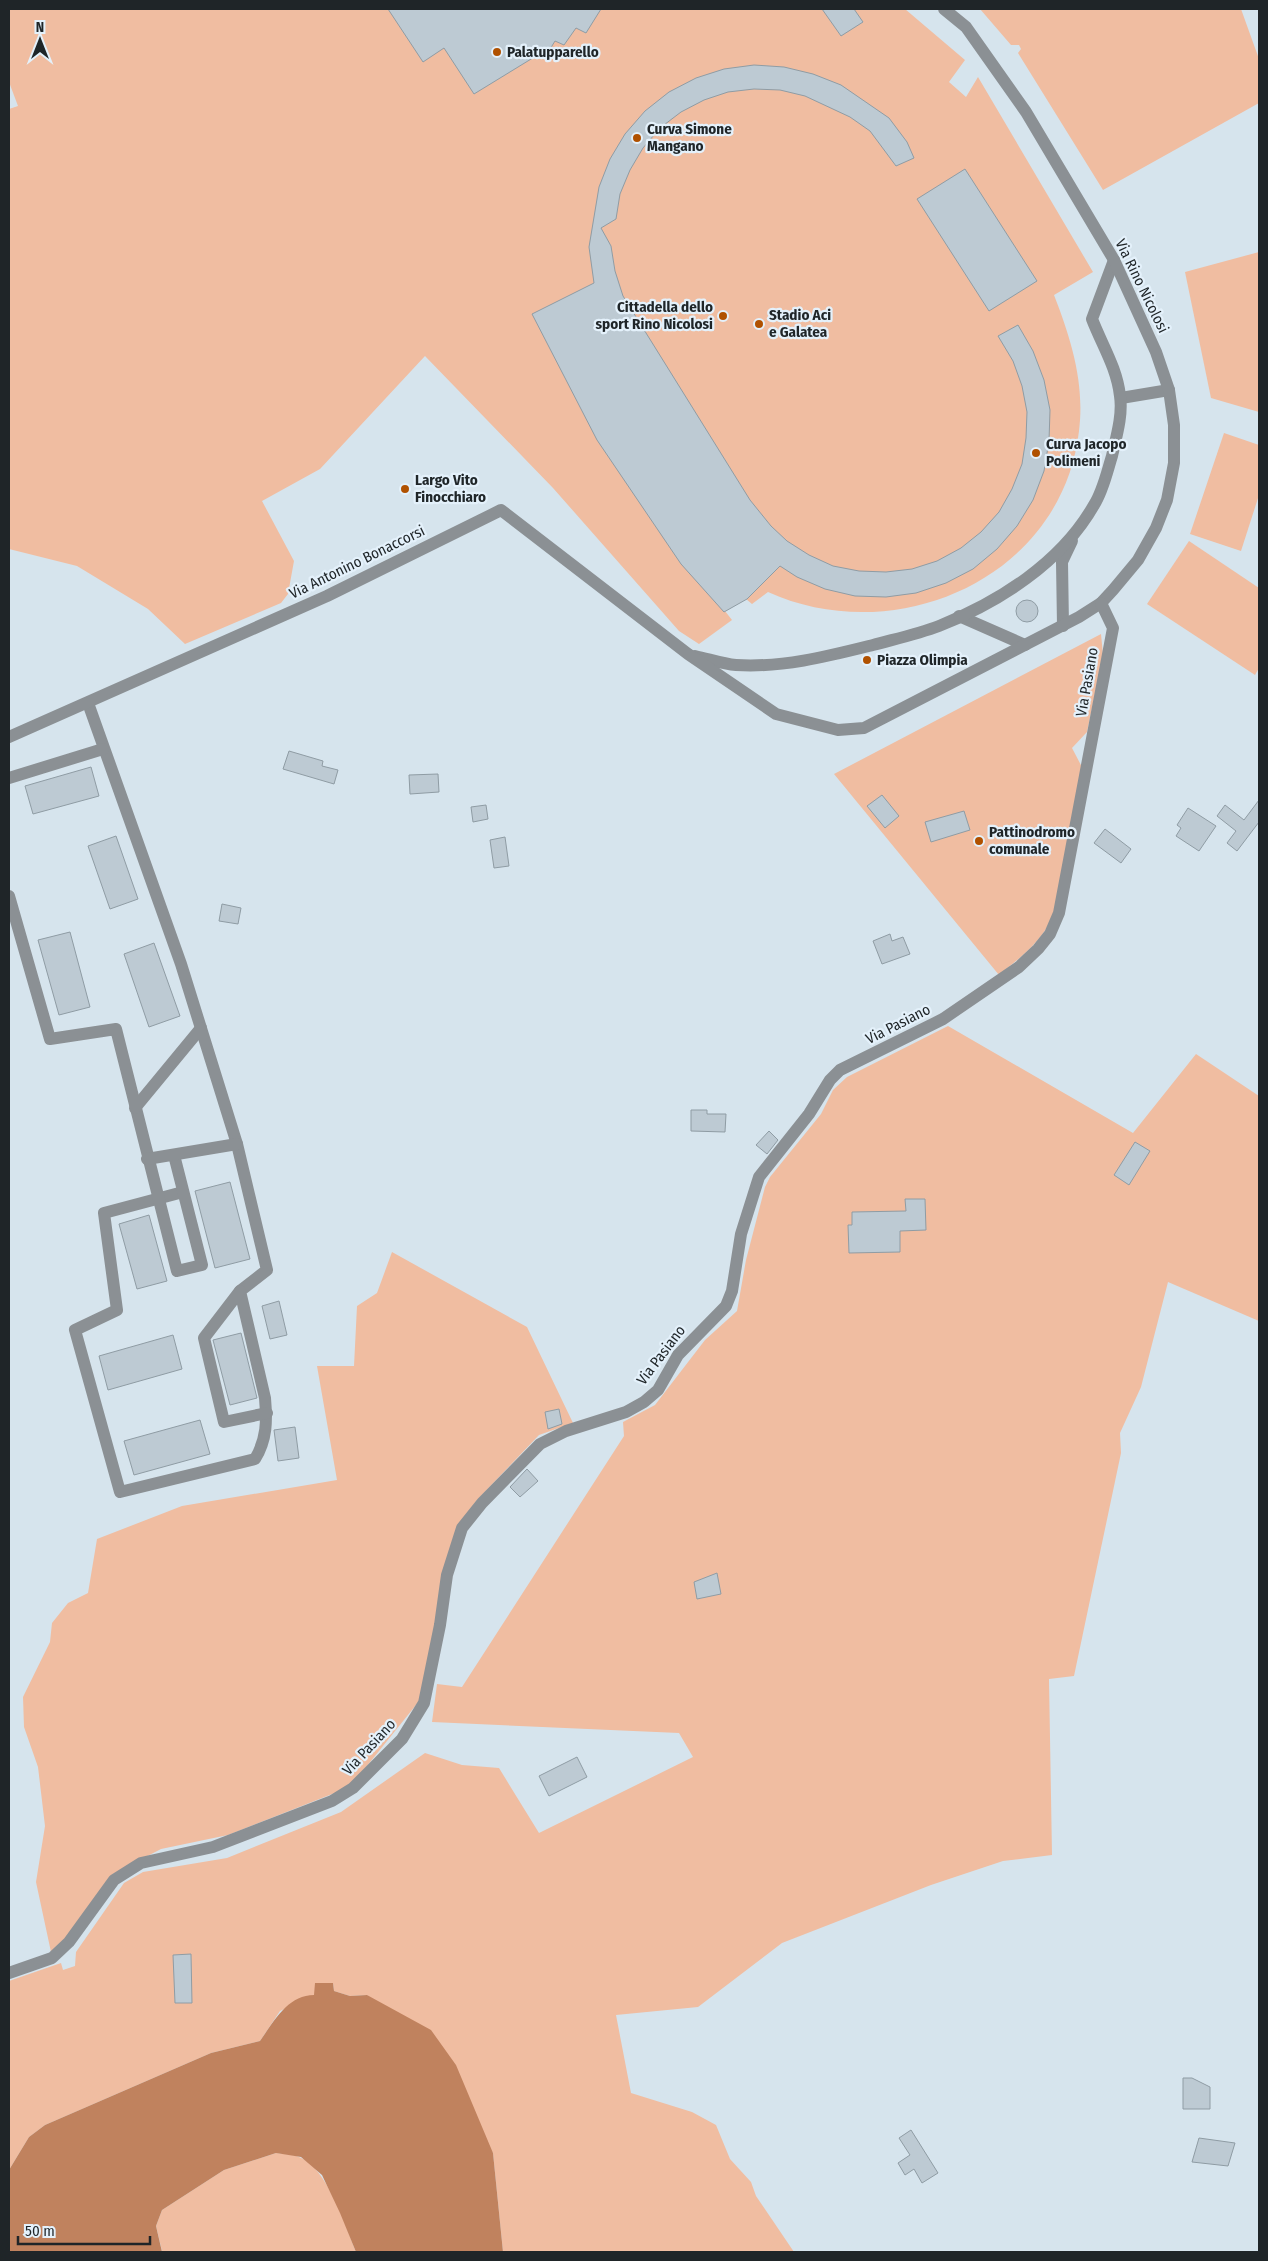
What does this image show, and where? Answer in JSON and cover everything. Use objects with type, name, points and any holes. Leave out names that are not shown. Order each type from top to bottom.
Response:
[{"type":"street","name":"Via Rino Nicolosi","points":[[688,654],[776,714],[838,730],[864,728],[1063,626],[1101,603],[1138,560],[1156,528],[1167,500],[1174,463],[1174,425],[1169,390],[1156,352],[1114,260],[1026,112],[966,27],[944,9]]},
{"type":"street","points":[[1063,626],[1062,562],[1076,532],[1094,505],[1107,474],[1116,438],[1121,398],[1113,363],[1092,319],[1114,260]]},
{"type":"street","points":[[1121,398],[1169,390]]},
{"type":"street","name":"Via Antonino Bonaccorsi","points":[[9,737],[328,596],[501,510],[688,654]]},
{"type":"street","points":[[688,654],[735,665],[770,665],[821,658],[938,626],[986,604],[1020,583],[1055,554],[1076,532]]},
{"type":"street","name":"Via Pasiano","points":[[9,1973],[52,1958],[69,1942],[114,1880],[141,1863],[214,1847],[332,1801],[353,1788],[402,1739],[424,1703],[440,1625],[447,1575],[462,1528],[482,1503],[540,1444],[566,1432],[626,1412],[644,1402],[658,1390],[678,1356],[726,1306],[732,1291],[741,1234],[759,1177],[809,1114],[830,1080],[840,1070],[943,1019],[1019,967],[1038,949],[1050,934],[1059,913],[1113,628],[1101,603]]},
{"type":"street","points":[[959,616],[1026,645]]},
{"type":"street","points":[[88,702],[103,749],[181,964],[237,1144],[268,1270],[240,1292],[204,1338],[224,1422],[266,1413]]},
{"type":"street","points":[[9,778],[103,749]]},
{"type":"street","points":[[9,896],[50,1039],[116,1029],[147,1159],[177,1272],[202,1265],[174,1155]]},
{"type":"street","points":[[135,1108],[201,1028]]},
{"type":"street","points":[[147,1159],[237,1144]]},
{"type":"street","points":[[183,1192],[104,1213],[117,1310],[76,1330],[120,1492],[255,1459],[264,1444],[265,1398],[240,1292]]},
{"type":"shaded area","name":"Cittadella dello sport Rino Nicolosi","points":[[9,9],[905,9],[965,60],[949,82],[966,97],[978,77],[1093,272],[1054,295],[1071,345],[1080,396],[1079,431],[1066,483],[1041,526],[1007,562],[965,588],[918,605],[868,612],[817,608],[768,592],[752,604],[746,599],[725,611],[732,620],[699,644],[679,631],[553,488],[425,356],[320,469],[262,501],[294,561],[288,594],[281,603],[185,644],[148,609],[77,566],[9,549],[9,109],[18,106],[9,82]]},
{"type":"shaded area","points":[[980,9],[1241,9],[1259,59],[1259,103],[1103,190],[1018,53],[1021,49],[1019,45],[1011,45]]},
{"type":"shaded area","points":[[1259,252],[1259,412],[1211,398],[1185,272]]},
{"type":"shaded area","points":[[1224,433],[1259,445],[1259,495],[1241,551],[1190,534]]},
{"type":"shaded area","points":[[1189,541],[1259,588],[1259,668],[1255,675],[1147,604]]},
{"type":"shaded area","name":"Pattinodromo comunale","points":[[1101,634],[1103,655],[1087,732],[1072,748],[1083,769],[1053,917],[1036,942],[999,975],[834,774]]},
{"type":"shaded area","points":[[948,1026],[1133,1133],[1196,1054],[1259,1096],[1259,1321],[1168,1282],[1141,1387],[1120,1433],[1121,1453],[1074,1676],[1049,1679],[1052,1855],[1003,1861],[931,1885],[782,1943],[698,2007],[616,2015],[631,2093],[692,2112],[716,2125],[730,2159],[751,2182],[756,2196],[794,2252],[503,2252],[493,2153],[367,1995],[350,1996],[334,1991],[333,1983],[314,1995],[280,2011],[260,2041],[211,2053],[45,2125],[29,2137],[9,2170],[9,1981],[61,1963],[63,1970],[75,1966],[76,1952],[124,1883],[143,1872],[227,1858],[341,1812],[425,1753],[462,1765],[499,1768],[539,1833],[693,1757],[679,1733],[432,1722],[437,1684],[462,1687],[624,1436],[623,1422],[655,1405],[705,1340],[737,1311],[746,1260],[765,1187],[770,1177],[821,1114],[833,1090],[847,1077]]},
{"type":"shaded area","points":[[392,1252],[527,1327],[573,1423],[539,1435],[477,1500],[457,1527],[420,1700],[350,1787],[228,1835],[161,1849],[113,1874],[65,1940],[51,1952],[36,1882],[45,1826],[38,1767],[24,1727],[23,1697],[50,1642],[52,1623],[68,1603],[88,1593],[97,1539],[182,1506],[337,1480],[317,1366],[354,1366],[357,1306],[377,1293]]},
{"type":"shaded area","points":[[315,1983],[333,1983],[334,1991],[350,1996],[367,1995],[431,2030],[456,2065],[493,2153],[503,2252],[356,2252],[322,2175],[301,2157],[276,2153],[224,2170],[162,2210],[156,2226],[162,2252],[9,2252],[9,2170],[29,2137],[45,2125],[211,2053],[260,2041],[282,2010],[289,2004],[305,1996],[314,1995]]},
{"type":"shaded area","points":[[276,2153],[299,2157],[309,2163],[318,2173],[334,2199],[356,2252],[162,2251],[156,2226],[162,2210],[224,2170]]},
{"type":"building","name":"Palatupparello","points":[[388,9],[601,9],[586,33],[576,28],[564,45],[555,41],[544,59],[536,56],[474,94],[444,48],[423,62]]},
{"type":"building","points":[[822,9],[854,9],[863,22],[841,36]]},
{"type":"building","points":[[754,65],[784,67],[813,74],[841,85],[889,118],[907,142],[914,158],[896,166],[870,131],[850,117],[805,96],[780,90],[754,89],[728,92],[704,100],[681,112],[660,128],[643,148],[630,170],[620,194],[616,219],[601,228],[611,246],[615,271],[623,296],[750,500],[771,526],[787,541],[809,555],[833,566],[859,571],[886,572],[912,569],[937,561],[961,548],[981,532],[999,512],[1012,489],[1022,464],[1026,438],[1027,412],[1022,386],[1013,361],[998,336],[1018,325],[1033,351],[1044,380],[1050,410],[1049,441],[1044,471],[1033,500],[1017,526],[997,549],[973,569],[946,583],[916,593],[886,597],[855,596],[825,589],[797,577],[780,566],[747,599],[724,612],[681,564],[597,440],[532,314],[594,283],[589,247],[599,187],[610,159],[625,134],[645,111],[669,92],[696,78],[724,69]]},
{"type":"building","points":[[965,169],[1037,281],[989,311],[917,199]]},
{"type":"building","points":[[1027,600],[1037,607],[1038,611],[1031,621],[1027,622],[1017,615],[1016,611],[1023,601]]},
{"type":"building","points":[[289,751],[323,761],[322,766],[338,770],[334,784],[283,769]]},
{"type":"building","points":[[91,767],[99,796],[33,814],[25,786]]},
{"type":"building","points":[[438,774],[439,792],[410,794],[409,775]]},
{"type":"building","points":[[882,795],[899,816],[885,828],[867,806]]},
{"type":"building","points":[[1259,800],[1259,822],[1237,851],[1227,843],[1236,831],[1217,816],[1225,805],[1244,820]]},
{"type":"building","points":[[486,805],[488,819],[473,822],[471,807]]},
{"type":"building","points":[[1188,808],[1216,826],[1199,851],[1176,836],[1181,828],[1177,825]]},
{"type":"building","points":[[964,811],[970,830],[931,842],[925,822]]},
{"type":"building","points":[[1105,829],[1131,849],[1121,863],[1094,843]]},
{"type":"building","points":[[116,836],[138,899],[110,909],[88,846]]},
{"type":"building","points":[[505,837],[509,866],[494,868],[490,840]]},
{"type":"building","points":[[222,904],[241,908],[238,924],[219,921]]},
{"type":"building","points":[[70,932],[90,1007],[59,1015],[38,940]]},
{"type":"building","points":[[890,934],[892,941],[903,937],[910,954],[882,964],[873,941]]},
{"type":"building","points":[[154,943],[180,1016],[149,1027],[124,954]]},
{"type":"building","points":[[691,1110],[707,1110],[707,1114],[726,1114],[725,1132],[691,1131]]},
{"type":"building","points":[[769,1131],[778,1140],[767,1154],[756,1145]]},
{"type":"building","points":[[1135,1142],[1150,1151],[1129,1185],[1114,1175]]},
{"type":"building","points":[[230,1182],[250,1259],[215,1268],[195,1191]]},
{"type":"building","points":[[905,1199],[925,1199],[926,1230],[900,1231],[900,1252],[849,1253],[848,1225],[852,1225],[852,1212],[906,1211]]},
{"type":"building","points":[[149,1215],[167,1281],[137,1289],[119,1224]]},
{"type":"building","points":[[279,1301],[287,1335],[270,1339],[262,1306]]},
{"type":"building","points":[[241,1333],[257,1398],[230,1405],[213,1340]]},
{"type":"building","points":[[173,1335],[182,1369],[108,1390],[99,1356]]},
{"type":"building","points":[[559,1409],[562,1424],[548,1429],[545,1412]]},
{"type":"building","points":[[200,1420],[210,1454],[134,1475],[124,1441]]},
{"type":"building","points":[[295,1427],[299,1458],[278,1461],[274,1430]]},
{"type":"building","points":[[527,1469],[538,1481],[520,1497],[510,1487]]},
{"type":"building","points":[[717,1573],[721,1594],[697,1599],[694,1582]]},
{"type":"building","points":[[577,1757],[587,1777],[549,1796],[539,1776]]},
{"type":"building","points":[[191,1954],[192,2003],[175,2003],[173,1955]]},
{"type":"building","points":[[1183,2078],[1192,2078],[1210,2087],[1210,2109],[1183,2109]]},
{"type":"building","points":[[911,2130],[938,2173],[922,2183],[914,2169],[905,2175],[898,2163],[910,2155],[899,2138]]},
{"type":"building","points":[[1199,2138],[1235,2143],[1228,2166],[1192,2162]]},
{"type":"place","name":"Palatupparello","points":[[497,52]]},
{"type":"place","name":"Curva Simone Mangano","points":[[637,138]]},
{"type":"place","name":"Cittadella dello sport Rino Nicolosi","points":[[723,316]]},
{"type":"place","name":"Stadio Aci e Galatea","points":[[759,324]]},
{"type":"place","name":"Curva Jacopo Polimeni","points":[[1036,453]]},
{"type":"place","name":"Largo Vito Finocchiaro","points":[[405,489]]},
{"type":"place","name":"Piazza Olimpia","points":[[867,660]]},
{"type":"place","name":"Pattinodromo comunale","points":[[979,841]]}]
